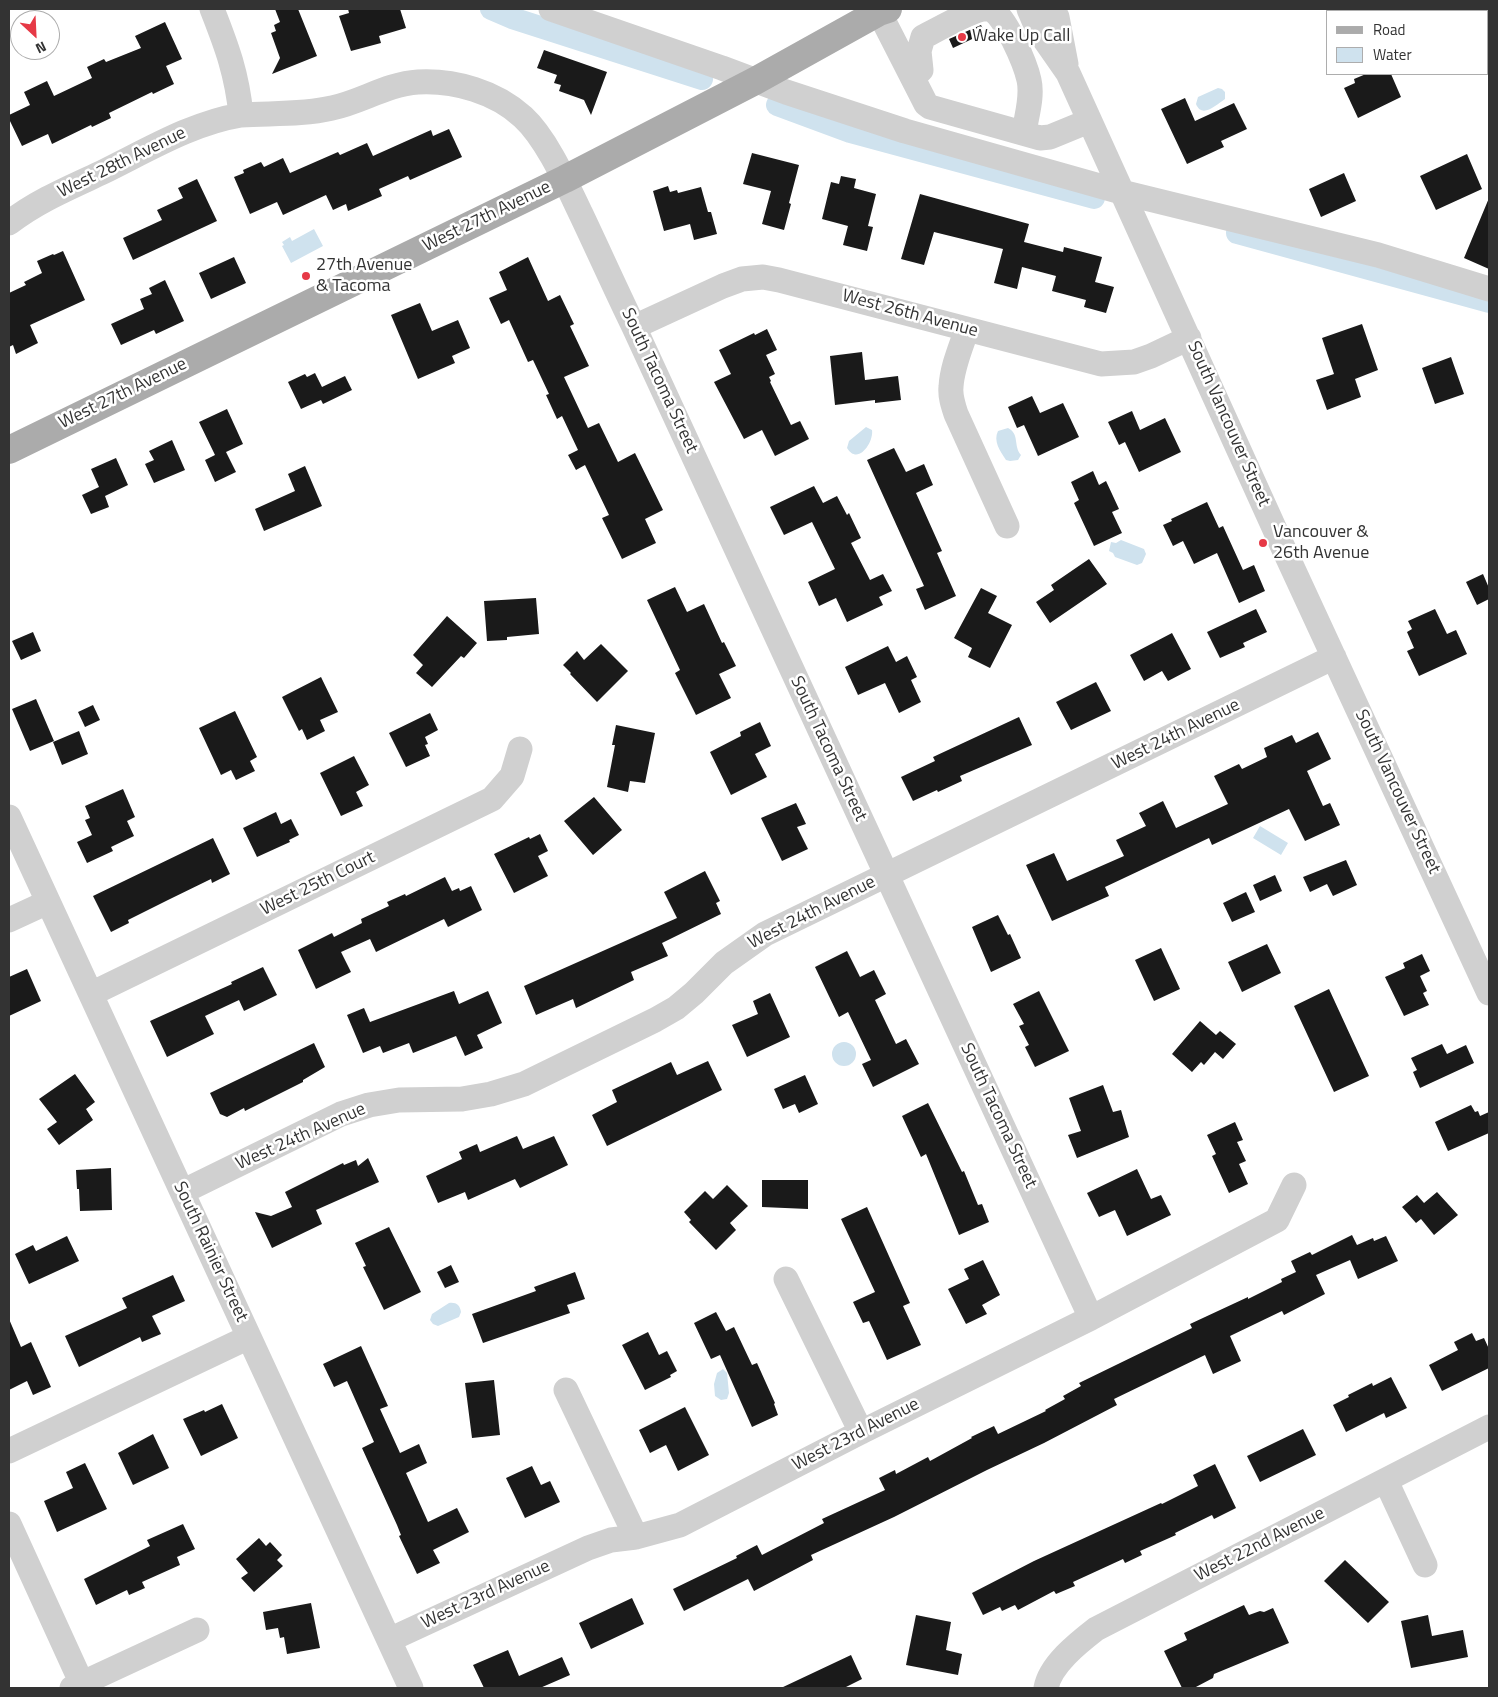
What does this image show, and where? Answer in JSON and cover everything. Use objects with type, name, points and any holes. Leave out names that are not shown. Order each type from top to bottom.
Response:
[{"type":"main road","name":"West 27th Avenue","points":[[9,450],[564,179],[755,81],[883,10]]},
{"type":"street","points":[[212,9],[231,58],[239,91],[242,116]]},
{"type":"street","points":[[551,9],[755,81],[905,131],[1121,192],[1378,255],[1489,289]]},
{"type":"street","points":[[913,78],[921,70],[920,51],[923,37],[973,12],[991,9],[997,13],[1004,23],[1019,54],[1029,81],[1030,95],[1024,133]]},
{"type":"street","name":"South Vancouver Street","points":[[1029,9],[1038,30],[1068,73],[1489,992]]},
{"type":"street","name":"South Vancouver Street","points":[[1053,9],[1068,73]]},
{"type":"street","points":[[883,10],[913,78],[926,104],[930,107],[1040,138],[1050,137],[1089,120]]},
{"type":"street","name":"West 28th Avenue","points":[[9,224],[23,212],[45,200],[184,132],[219,119],[308,112],[331,108],[348,104],[393,86],[418,82],[447,83],[470,88],[507,105],[524,118],[548,150],[564,179]]},
{"type":"street","name":"South Tacoma Street","points":[[564,179],[1091,1318]]},
{"type":"street","name":"West 26th Avenue","points":[[634,327],[723,286],[742,279],[763,277],[1101,364],[1134,362],[1189,338]]},
{"type":"street","points":[[967,329],[954,371],[951,387],[952,401],[956,414],[1007,526]]},
{"type":"street","name":"West 24th Avenue","points":[[182,1192],[341,1114],[369,1105],[399,1100],[462,1099],[491,1094],[524,1084],[676,1008],[724,963],[765,934],[1334,657]]},
{"type":"street","name":"West 25th Court","points":[[91,994],[492,799],[512,776],[520,749]]},
{"type":"street","name":"South Rainier Street","points":[[9,817],[411,1688]]},
{"type":"street","points":[[9,920],[48,902]]},
{"type":"street","name":"West 23rd Avenue","points":[[389,1640],[588,1548],[611,1540],[636,1537],[680,1525],[861,1432],[1091,1318],[1277,1220],[1294,1185]]},
{"type":"street","points":[[786,1279],[861,1432]]},
{"type":"street","points":[[9,1451],[249,1337]]},
{"type":"street","points":[[566,1390],[636,1537]]},
{"type":"street","name":"West 22nd Avenue","points":[[1046,1685],[1065,1656],[1096,1629],[1489,1427]]},
{"type":"street","points":[[1386,1481],[1426,1565]]},
{"type":"street","points":[[9,1524],[77,1686],[197,1630]]},
{"type":"water","points":[[1218,88],[1225,92],[1225,99],[1205,111],[1199,108],[1196,104],[1198,97]]},
{"type":"water","points":[[314,229],[323,246],[291,263],[282,246],[284,245],[282,242],[290,237],[292,241]]},
{"type":"water","points":[[866,427],[872,430],[868,446],[860,453],[851,453],[847,448],[849,441]]},
{"type":"water","points":[[1008,428],[1014,433],[1017,448],[1021,455],[1018,460],[1006,460],[998,446],[996,438],[998,431]]},
{"type":"water","points":[[1121,540],[1144,549],[1146,554],[1142,563],[1137,565],[1115,557],[1109,551],[1111,542],[1116,543]]},
{"type":"water","points":[[1260,826],[1288,843],[1281,855],[1253,838]]},
{"type":"water","points":[[844,1042],[852,1046],[856,1054],[852,1062],[844,1066],[836,1062],[832,1054],[836,1046]]},
{"type":"water","points":[[449,1303],[459,1306],[461,1312],[459,1317],[438,1326],[433,1324],[430,1320],[432,1314]]},
{"type":"water","points":[[723,1369],[727,1373],[729,1393],[727,1399],[721,1400],[715,1396],[714,1384],[717,1373]]},
{"type":"building","points":[[275,9],[298,9],[317,56],[272,74],[280,58],[271,33],[276,31],[274,25],[280,22]]},
{"type":"building","points":[[348,9],[400,9],[406,28],[379,36],[381,43],[351,51],[339,16],[349,13]]},
{"type":"building","points":[[165,22],[182,59],[166,66],[174,84],[153,94],[152,92],[109,113],[111,118],[92,127],[91,125],[52,144],[48,134],[22,146],[9,119],[9,115],[30,105],[24,92],[47,81],[54,96],[92,78],[87,67],[104,59],[106,62],[141,48],[135,36]]},
{"type":"building","points":[[981,25],[985,33],[953,48],[949,39]]},
{"type":"building","points":[[544,50],[607,72],[591,115],[584,100],[559,91],[561,85],[554,83],[557,75],[537,68]]},
{"type":"building","points":[[1364,75],[1391,75],[1401,97],[1358,118],[1344,88],[1355,83],[1354,79]]},
{"type":"building","points":[[1185,98],[1195,121],[1234,103],[1247,129],[1221,141],[1224,147],[1187,164],[1161,109]]},
{"type":"building","points":[[449,129],[462,157],[410,180],[408,176],[379,189],[382,196],[348,211],[346,204],[333,210],[326,195],[283,215],[277,202],[250,214],[234,177],[244,173],[243,170],[261,162],[264,167],[283,158],[290,173],[338,152],[340,155],[367,143],[373,156],[431,130],[433,136]]},
{"type":"building","points":[[752,153],[799,165],[784,230],[762,224],[771,191],[743,184]]},
{"type":"building","points":[[1467,154],[1482,189],[1436,210],[1420,176]]},
{"type":"building","points":[[1344,173],[1356,201],[1321,217],[1309,189]]},
{"type":"building","points":[[841,176],[856,179],[854,188],[876,194],[868,226],[873,227],[867,251],[843,245],[848,226],[822,219],[831,182],[839,184]]},
{"type":"building","points":[[197,179],[217,221],[133,260],[123,238],[162,220],[157,210],[183,198],[178,188]]},
{"type":"building","points":[[668,186],[670,192],[677,190],[678,193],[701,187],[717,234],[694,240],[690,224],[664,231],[653,191]]},
{"type":"building","points":[[920,194],[1029,224],[1024,242],[1063,252],[1064,247],[1102,257],[1095,282],[1114,287],[1106,313],[1084,307],[1086,300],[1052,291],[1056,276],[1022,267],[1017,289],[994,283],[1003,249],[934,232],[924,265],[901,259]]},
{"type":"building","points":[[1489,198],[1489,269],[1464,258]]},
{"type":"building","points":[[63,251],[85,300],[30,325],[38,343],[16,354],[13,345],[9,347],[9,293],[26,285],[24,282],[42,273],[37,261]]},
{"type":"building","points":[[234,257],[246,283],[211,299],[199,273]]},
{"type":"building","points":[[528,257],[548,301],[560,295],[574,324],[570,326],[589,366],[564,377],[588,428],[599,423],[618,462],[635,453],[663,510],[645,519],[656,543],[622,559],[602,518],[609,515],[585,465],[576,470],[568,455],[578,450],[562,416],[557,419],[546,395],[549,394],[533,360],[528,362],[509,320],[501,324],[489,298],[507,290],[499,272]]},
{"type":"building","points":[[165,280],[184,321],[156,334],[154,330],[121,345],[111,324],[144,309],[140,299],[152,294],[149,288]]},
{"type":"building","points":[[420,303],[432,331],[458,320],[470,348],[452,356],[455,363],[418,379],[391,315]]},
{"type":"building","points":[[1362,324],[1378,370],[1355,379],[1361,397],[1327,410],[1316,380],[1334,374],[1322,338]]},
{"type":"building","points":[[767,329],[777,350],[766,355],[775,374],[769,377],[770,382],[791,425],[800,421],[809,439],[775,456],[762,430],[744,439],[714,382],[731,374],[719,350],[754,333],[755,335]]},
{"type":"building","points":[[862,352],[865,380],[898,376],[901,400],[875,403],[875,400],[835,405],[830,356]]},
{"type":"building","points":[[1451,357],[1464,394],[1435,404],[1422,368]]},
{"type":"building","points":[[315,373],[322,387],[345,376],[352,390],[323,404],[321,400],[301,409],[288,382],[305,374],[307,377]]},
{"type":"building","points":[[1032,396],[1040,413],[1063,403],[1079,437],[1038,456],[1024,425],[1017,428],[1008,407]]},
{"type":"building","points":[[227,409],[243,444],[226,452],[236,472],[215,482],[205,460],[215,455],[199,422]]},
{"type":"building","points":[[1132,411],[1140,430],[1165,418],[1181,452],[1139,472],[1125,442],[1119,445],[1108,422]]},
{"type":"building","points":[[172,440],[185,470],[154,483],[145,464],[154,460],[149,451]]},
{"type":"building","points":[[894,448],[906,472],[924,464],[933,485],[916,493],[942,551],[937,553],[956,596],[925,610],[916,589],[924,586],[867,460]]},
{"type":"building","points":[[116,458],[128,485],[105,496],[109,507],[91,514],[82,495],[99,487],[91,469]]},
{"type":"building","points":[[305,466],[322,506],[264,531],[255,509],[295,491],[288,474]]},
{"type":"building","points":[[1093,471],[1099,485],[1106,481],[1119,509],[1112,512],[1122,533],[1094,546],[1074,503],[1079,500],[1071,482]]},
{"type":"building","points":[[814,486],[823,503],[837,496],[847,515],[849,513],[861,538],[851,543],[870,580],[883,574],[892,591],[879,597],[883,605],[847,622],[836,598],[819,606],[808,582],[835,569],[812,522],[784,535],[770,507]]},
{"type":"building","points":[[1207,502],[1219,528],[1223,526],[1243,570],[1254,565],[1265,591],[1239,603],[1217,553],[1194,564],[1183,541],[1173,546],[1163,525],[1172,521],[1171,519]]},
{"type":"building","points":[[1089,559],[1107,584],[1050,623],[1036,602],[1054,590],[1051,585]]},
{"type":"building","points":[[1483,574],[1489,588],[1489,599],[1477,605],[1466,582]]},
{"type":"building","points":[[675,587],[687,612],[704,604],[722,643],[724,642],[736,666],[719,674],[731,698],[696,715],[675,673],[680,670],[647,600]]},
{"type":"building","points":[[981,588],[997,596],[988,613],[1012,625],[990,668],[968,657],[972,648],[954,638]]},
{"type":"building","points":[[536,598],[539,634],[507,637],[507,640],[487,641],[484,601]]},
{"type":"building","points":[[1256,609],[1267,632],[1243,643],[1245,647],[1220,658],[1207,632]]},
{"type":"building","points":[[1435,609],[1447,634],[1456,630],[1467,654],[1419,676],[1407,651],[1414,648],[1407,632],[1412,629],[1408,621]]},
{"type":"building","points":[[447,616],[477,643],[464,658],[461,656],[432,687],[416,673],[423,665],[413,655]]},
{"type":"building","points":[[33,632],[41,651],[21,660],[12,641]]},
{"type":"building","points":[[1172,633],[1191,669],[1168,681],[1162,671],[1144,681],[1130,655]]},
{"type":"building","points":[[601,644],[628,671],[597,702],[563,665],[577,651],[584,660]]},
{"type":"building","points":[[888,646],[896,662],[907,656],[917,677],[911,680],[921,702],[899,713],[885,683],[858,695],[845,667]]},
{"type":"building","points":[[321,677],[338,712],[320,720],[325,731],[307,740],[302,729],[299,731],[282,697]]},
{"type":"building","points":[[1096,682],[1111,711],[1071,730],[1056,702]]},
{"type":"building","points":[[36,699],[54,741],[30,751],[12,709]]},
{"type":"building","points":[[93,705],[100,720],[85,727],[78,712]]},
{"type":"building","points":[[235,711],[257,757],[250,761],[255,771],[236,780],[231,770],[221,775],[199,728]]},
{"type":"building","points":[[430,713],[438,730],[425,737],[428,744],[425,745],[430,756],[406,767],[389,733]]},
{"type":"building","points":[[1019,717],[1032,745],[960,776],[962,781],[913,801],[901,777],[935,761],[933,757]]},
{"type":"building","points":[[760,722],[771,746],[755,754],[767,777],[731,795],[710,752],[741,736],[740,732]]},
{"type":"building","points":[[616,725],[655,733],[645,783],[630,781],[628,792],[607,787],[615,745],[612,745]]},
{"type":"building","points":[[79,731],[88,754],[62,765],[53,742]]},
{"type":"building","points":[[1318,732],[1331,759],[1307,771],[1323,806],[1330,803],[1340,825],[1305,841],[1289,809],[1212,845],[1209,838],[1105,887],[1109,896],[1052,921],[1026,865],[1054,853],[1067,881],[1124,856],[1116,840],[1146,826],[1139,813],[1163,801],[1176,828],[1228,804],[1214,776],[1239,764],[1242,769],[1267,757],[1264,748],[1292,735],[1296,743]]},
{"type":"building","points":[[354,756],[369,785],[356,792],[363,806],[341,816],[320,773]]},
{"type":"building","points":[[123,789],[135,817],[127,821],[134,836],[111,847],[113,851],[87,863],[77,842],[92,835],[85,820],[90,818],[85,806]]},
{"type":"building","points":[[594,797],[622,830],[593,855],[564,821]]},
{"type":"building","points":[[796,803],[806,824],[797,827],[808,849],[782,861],[761,818]]},
{"type":"building","points":[[276,812],[281,824],[291,819],[299,835],[289,840],[290,842],[257,857],[243,828]]},
{"type":"building","points":[[540,834],[548,851],[538,856],[548,876],[514,893],[494,854],[529,837],[530,839]]},
{"type":"building","points":[[213,838],[230,874],[212,883],[211,879],[128,920],[129,923],[111,932],[93,896]]},
{"type":"building","points":[[1346,860],[1357,885],[1333,896],[1327,884],[1310,892],[1303,877]]},
{"type":"building","points":[[705,871],[720,901],[716,903],[721,914],[662,943],[668,956],[631,972],[634,980],[576,1008],[573,999],[536,1015],[524,986],[677,918],[664,892]]},
{"type":"building","points":[[1275,875],[1282,891],[1260,901],[1253,885]]},
{"type":"building","points":[[445,877],[452,891],[459,888],[460,891],[471,886],[482,910],[448,927],[444,919],[376,952],[370,939],[341,952],[351,972],[316,989],[298,950],[332,933],[334,937],[362,923],[361,919],[389,906],[387,902],[405,894],[406,896]]},
{"type":"building","points":[[1246,892],[1255,912],[1232,922],[1223,903]]},
{"type":"building","points":[[998,915],[1008,935],[1010,934],[1021,958],[991,972],[972,927]]},
{"type":"building","points":[[1267,944],[1281,973],[1242,992],[1228,962]]},
{"type":"building","points":[[1161,948],[1180,989],[1154,1001],[1135,960]]},
{"type":"building","points":[[847,951],[860,977],[874,970],[886,994],[875,1000],[896,1044],[906,1039],[919,1064],[873,1087],[862,1064],[871,1060],[848,1012],[839,1017],[815,967]]},
{"type":"building","points":[[1422,954],[1430,971],[1420,976],[1427,991],[1423,993],[1429,1005],[1404,1016],[1385,977],[1405,968],[1403,963]]},
{"type":"building","points":[[263,967],[277,995],[244,1011],[239,1000],[205,1016],[214,1034],[167,1057],[150,1021],[232,984],[231,982]]},
{"type":"building","points":[[27,969],[41,1001],[9,1016],[9,977]]},
{"type":"building","points":[[1329,989],[1369,1076],[1334,1092],[1294,1006]]},
{"type":"building","points":[[454,991],[459,1004],[488,991],[502,1023],[477,1035],[483,1048],[465,1056],[456,1036],[413,1053],[409,1043],[383,1053],[380,1046],[363,1053],[347,1015],[364,1008],[370,1022]]},
{"type":"building","points":[[1039,991],[1069,1051],[1035,1067],[1025,1047],[1029,1045],[1019,1026],[1024,1024],[1013,1004]]},
{"type":"building","points":[[770,993],[790,1037],[747,1057],[732,1025],[758,1014],[753,1001]]},
{"type":"building","points":[[1200,1021],[1216,1035],[1220,1031],[1236,1044],[1223,1059],[1215,1052],[1204,1065],[1201,1062],[1192,1072],[1172,1054]]},
{"type":"building","points":[[314,1043],[325,1067],[303,1080],[303,1082],[245,1111],[244,1108],[227,1117],[220,1114],[210,1093]]},
{"type":"building","points":[[1442,1044],[1447,1054],[1466,1045],[1474,1063],[1420,1088],[1413,1072],[1417,1070],[1411,1058]]},
{"type":"building","points":[[708,1061],[722,1090],[607,1146],[592,1115],[617,1102],[612,1090],[671,1062],[677,1075]]},
{"type":"building","points":[[75,1074],[95,1102],[86,1109],[93,1120],[59,1145],[47,1129],[57,1122],[39,1099]]},
{"type":"building","points":[[805,1075],[818,1104],[799,1113],[795,1104],[783,1109],[774,1089]]},
{"type":"building","points":[[1103,1085],[1113,1112],[1121,1110],[1129,1137],[1077,1158],[1068,1135],[1081,1131],[1069,1098]]},
{"type":"building","points":[[928,1103],[962,1172],[964,1171],[978,1205],[982,1204],[989,1222],[959,1235],[926,1154],[921,1157],[902,1116]]},
{"type":"building","points":[[1471,1105],[1475,1112],[1478,1111],[1480,1116],[1489,1112],[1489,1133],[1448,1151],[1435,1122]]},
{"type":"building","points":[[1235,1122],[1243,1140],[1237,1142],[1246,1161],[1239,1164],[1248,1184],[1229,1193],[1212,1156],[1216,1154],[1207,1135]]},
{"type":"building","points":[[517,1136],[523,1149],[554,1136],[568,1165],[520,1188],[515,1179],[468,1200],[465,1192],[438,1203],[426,1176],[462,1159],[459,1152],[477,1144],[480,1152]]},
{"type":"building","points":[[368,1158],[379,1182],[316,1210],[322,1224],[272,1248],[255,1212],[271,1216],[292,1207],[285,1192],[343,1163],[344,1165],[356,1160],[358,1166]]},
{"type":"building","points":[[111,1168],[112,1210],[80,1211],[76,1170]]},
{"type":"building","points":[[1137,1169],[1151,1199],[1161,1195],[1171,1215],[1127,1236],[1115,1210],[1099,1217],[1087,1193]]},
{"type":"building","points":[[762,1180],[808,1180],[808,1209],[762,1207]]},
{"type":"building","points":[[727,1185],[748,1206],[730,1223],[736,1230],[716,1250],[689,1222],[691,1220],[684,1212],[705,1191],[713,1199]]},
{"type":"building","points":[[1437,1192],[1458,1215],[1434,1235],[1421,1219],[1416,1223],[1402,1207],[1417,1195],[1424,1203]]},
{"type":"building","points":[[867,1207],[910,1303],[903,1306],[921,1345],[887,1360],[869,1321],[863,1323],[853,1302],[875,1292],[841,1219]]},
{"type":"building","points":[[389,1227],[421,1292],[384,1310],[363,1267],[366,1266],[355,1243]]},
{"type":"building","points":[[1352,1235],[1357,1245],[1373,1238],[1374,1241],[1386,1236],[1398,1261],[1358,1279],[1350,1260],[1316,1275],[1325,1294],[1284,1315],[1282,1311],[1230,1336],[1241,1361],[1213,1374],[1205,1355],[1114,1399],[1117,1405],[1044,1443],[894,1517],[811,1555],[813,1560],[754,1591],[748,1579],[684,1611],[673,1589],[737,1558],[736,1556],[757,1545],[762,1555],[824,1523],[822,1519],[885,1490],[879,1478],[895,1470],[896,1474],[928,1457],[930,1461],[994,1426],[998,1434],[1046,1411],[1065,1399],[1063,1396],[1081,1386],[1079,1383],[1192,1328],[1190,1324],[1282,1282],[1281,1279],[1296,1272],[1291,1261],[1310,1252],[1312,1255]]},
{"type":"building","points":[[67,1236],[79,1261],[29,1284],[15,1254],[33,1245],[36,1251]]},
{"type":"building","points":[[983,1260],[1000,1295],[982,1305],[987,1314],[966,1324],[948,1289],[969,1279],[964,1269]]},
{"type":"building","points":[[451,1265],[459,1282],[445,1288],[437,1272]]},
{"type":"building","points":[[575,1272],[585,1299],[567,1305],[570,1313],[483,1343],[472,1314],[536,1291],[534,1287]]},
{"type":"building","points":[[173,1275],[185,1301],[152,1316],[161,1334],[142,1342],[140,1337],[79,1367],[65,1336],[127,1308],[122,1298]]},
{"type":"building","points":[[716,1312],[726,1331],[734,1327],[752,1365],[757,1363],[775,1403],[778,1415],[752,1427],[720,1355],[711,1359],[694,1323]]},
{"type":"building","points":[[9,1319],[21,1347],[31,1342],[51,1387],[33,1395],[27,1381],[9,1390]]},
{"type":"building","points":[[648,1332],[659,1355],[667,1351],[677,1371],[670,1375],[671,1377],[645,1390],[622,1345]]},
{"type":"building","points":[[1472,1333],[1476,1341],[1484,1338],[1489,1349],[1489,1368],[1442,1391],[1429,1365],[1458,1350],[1454,1342]]},
{"type":"building","points":[[361,1346],[388,1406],[380,1409],[400,1453],[419,1444],[427,1463],[406,1473],[428,1522],[457,1508],[469,1532],[433,1550],[440,1563],[417,1574],[362,1448],[374,1442],[347,1381],[334,1387],[323,1364]]},
{"type":"building","points":[[1391,1377],[1407,1408],[1386,1418],[1384,1413],[1346,1432],[1333,1405],[1372,1383],[1373,1386]]},
{"type":"building","points":[[494,1380],[500,1435],[472,1438],[465,1383]]},
{"type":"building","points":[[222,1404],[238,1438],[201,1456],[183,1419]]},
{"type":"building","points":[[685,1407],[709,1455],[678,1471],[666,1445],[650,1453],[639,1430]]},
{"type":"building","points":[[1303,1429],[1316,1455],[1260,1482],[1247,1456]]},
{"type":"building","points":[[153,1434],[169,1468],[133,1485],[118,1453]]},
{"type":"building","points":[[85,1463],[107,1509],[57,1532],[44,1501],[73,1488],[66,1472]]},
{"type":"building","points":[[1215,1464],[1236,1508],[1214,1519],[1212,1515],[1175,1533],[1176,1535],[1140,1551],[1142,1555],[1125,1563],[1123,1559],[1073,1582],[1075,1586],[1056,1594],[1054,1591],[1018,1610],[1015,1605],[1002,1611],[1000,1607],[983,1615],[972,1593],[1034,1561],[1198,1486],[1193,1475]]},
{"type":"building","points":[[532,1466],[541,1485],[550,1481],[560,1502],[525,1518],[506,1478]]},
{"type":"building","points":[[183,1524],[195,1549],[177,1557],[180,1565],[142,1582],[145,1588],[129,1595],[127,1590],[96,1605],[84,1579],[150,1546],[147,1540]]},
{"type":"building","points":[[259,1538],[266,1546],[270,1542],[282,1555],[277,1560],[283,1566],[254,1592],[241,1578],[248,1573],[236,1559]]},
{"type":"building","points":[[1345,1560],[1389,1602],[1368,1623],[1324,1581]]},
{"type":"building","points":[[632,1598],[644,1624],[591,1649],[579,1623]]},
{"type":"building","points":[[311,1603],[320,1648],[287,1654],[284,1637],[280,1638],[278,1628],[266,1630],[263,1612]]},
{"type":"building","points":[[1244,1605],[1249,1615],[1273,1608],[1289,1643],[1214,1674],[1213,1678],[1194,1688],[1182,1688],[1164,1651],[1187,1640],[1184,1633]]},
{"type":"building","points":[[916,1615],[951,1622],[946,1650],[962,1654],[958,1675],[906,1665]]},
{"type":"building","points":[[1428,1615],[1432,1636],[1463,1630],[1468,1657],[1411,1668],[1401,1621]]},
{"type":"building","points":[[508,1650],[519,1676],[562,1657],[570,1675],[540,1688],[484,1688],[473,1665]]},
{"type":"building","points":[[851,1655],[862,1679],[844,1688],[781,1688]]},
{"type":"waterway","points":[[491,9],[512,18],[702,79]]},
{"type":"waterway","points":[[777,105],[850,132],[1094,198]]},
{"type":"waterway","points":[[1237,233],[1489,302]]},
{"type":"place","name":"Wake Up Call","points":[[962,37]]},
{"type":"place","name":"27th Avenue & Tacoma","points":[[306,276]]},
{"type":"place","name":"Vancouver & 26th Avenue","points":[[1263,543]]}]
